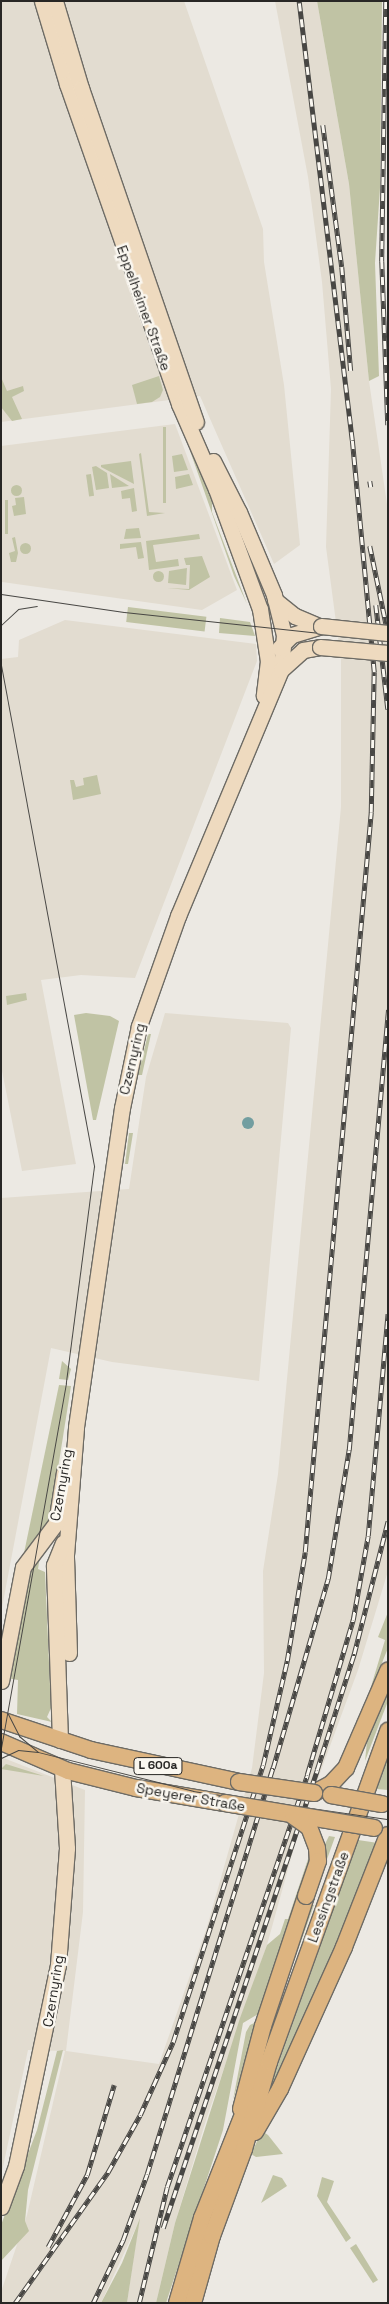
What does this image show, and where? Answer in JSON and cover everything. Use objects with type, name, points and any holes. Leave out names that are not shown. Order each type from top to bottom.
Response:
[{"type":"main road","name":"Eppelheimer Straße","points":[[42,1],[67,84],[158,346],[260,609],[275,665]]},
{"type":"main road","name":"Eppelheimer Straße","points":[[55,1],[81,88],[197,425],[236,506],[275,600],[285,638],[275,665]]},
{"type":"main road","name":"Eppelheimer Straße","points":[[275,600],[295,616],[320,626]]},
{"type":"main road","name":"Eppelheimer Straße","points":[[260,609],[285,638]]},
{"type":"main road","points":[[285,638],[320,626],[388,633]]},
{"type":"main road","points":[[285,638],[320,646]]},
{"type":"main road","name":"Czernyring","points":[[69,1653],[68,1527],[76,1427],[122,1108],[139,1026],[158,967],[263,709],[275,665],[303,650],[320,646],[388,653]]},
{"type":"main road","name":"Czernyring","points":[[2,1676],[23,1566],[56,1522],[70,1438],[76,1427]]},
{"type":"main road","name":"Czernyring","points":[[63,1741],[55,1620],[54,1565],[68,1527]]},
{"type":"main road","points":[[314,1793],[332,1784],[346,1768],[388,1671]]},
{"type":"main road","name":"Speyerer Straße","points":[[1,1720],[63,1741],[170,1769],[385,1804]]},
{"type":"main road","name":"Lessingstraße","points":[[185,2300],[212,2236],[244,2149],[269,2062],[388,1731]]},
{"type":"main road","points":[[1,1736],[63,1741]]},
{"type":"main road","name":"Speyerer Straße","points":[[1,1742],[65,1770],[136,1788],[383,1831]]},
{"type":"main road","name":"Czernyring","points":[[1,2207],[16,2166],[58,1965],[66,1848],[65,1770]]},
{"type":"main road","points":[[239,2124],[242,2096],[263,2026],[318,1861],[312,1831],[286,1813]]},
{"type":"main road","points":[[244,2149],[280,2089],[370,1888],[383,1831]]},
{"type":"main road","name":"Lessingstraße","points":[[185,2300],[202,2218],[253,2090],[269,2062]]},
{"type":"shaded area","points":[[1,1],[184,1],[263,229],[264,262],[284,385],[300,545],[274,564],[200,396],[1,422]]},
{"type":"shaded area","points":[[275,1],[317,1],[349,184],[369,381],[388,511],[388,1571],[358,1670],[298,1833],[267,1945],[206,2120],[175,2223],[156,2303],[127,2303],[139,2221],[101,2303],[1,2303],[1,2292],[27,2215],[65,2051],[28,2050],[1,2176],[1,1757],[85,1790],[83,1912],[66,2051],[159,2064],[207,1927],[252,1768],[264,1673],[263,1571],[278,1474],[341,807],[341,660],[326,547],[331,389],[322,282],[308,177]]},
{"type":"shaded area","points":[[175,424],[237,590],[202,610],[2,582],[1,446]]},
{"type":"shaded area","points":[[65,620],[256,644],[257,661],[135,978],[81,975],[41,980],[76,1164],[22,1171],[1,1066],[1,659],[18,657],[19,640]]},
{"type":"shaded area","points":[[165,1013],[288,1023],[291,1028],[259,1381],[112,1362],[51,1348],[1,1613],[1,1198],[129,1189],[146,1077]]},
{"type":"green space","points":[[317,1],[382,1],[380,188],[375,263],[379,376],[369,381],[349,184]]},
{"type":"green space","points":[[159,376],[163,390],[160,397],[152,402],[137,404],[132,385]]},
{"type":"green space","points":[[1,377],[7,391],[23,386],[24,391],[12,397],[22,419],[12,421],[1,407]]},
{"type":"green space","points":[[163,427],[166,427],[166,503],[163,503]]},
{"type":"green space","points":[[189,448],[212,497],[212,512],[247,604],[234,576]]},
{"type":"green space","points":[[141,453],[149,512],[165,513],[147,516],[139,454]]},
{"type":"green space","points":[[182,454],[188,470],[174,472],[172,456]]},
{"type":"green space","points":[[131,461],[134,484],[101,467],[101,465]]},
{"type":"green space","points":[[96,466],[107,473],[109,488],[96,490],[92,467]]},
{"type":"green space","points":[[91,474],[94,496],[89,496],[86,475]]},
{"type":"green space","points":[[110,474],[129,486],[112,488]]},
{"type":"green space","points":[[189,474],[193,485],[176,489],[175,477]]},
{"type":"green space","points":[[16,484],[22,490],[16,496],[10,490]]},
{"type":"green space","points":[[134,488],[137,511],[132,512],[130,498],[122,499],[121,491]]},
{"type":"green space","points":[[24,497],[26,514],[14,516],[12,506],[16,505],[15,498]]},
{"type":"green space","points":[[5,500],[8,500],[8,534],[5,534]]},
{"type":"green space","points":[[139,528],[141,538],[124,539],[126,529]]},
{"type":"green space","points":[[199,534],[200,539],[153,545],[156,562],[178,559],[179,566],[149,570],[146,541]]},
{"type":"green space","points":[[15,537],[18,553],[16,562],[11,562],[9,553],[15,551],[12,538]]},
{"type":"green space","points":[[25,542],[31,548],[25,554],[19,548]]},
{"type":"green space","points":[[141,542],[144,558],[138,559],[136,547],[120,549],[120,544]]},
{"type":"green space","points":[[202,556],[210,577],[189,590],[167,588],[189,589],[190,565],[186,565],[184,558]]},
{"type":"green space","points":[[187,568],[186,585],[168,583],[169,571]]},
{"type":"green space","points":[[158,570],[164,576],[158,582],[152,576]]},
{"type":"green space","points":[[128,607],[206,617],[205,632],[126,622]]},
{"type":"green space","points":[[220,618],[250,622],[255,636],[219,633]]},
{"type":"green space","points":[[97,775],[101,794],[73,800],[70,780],[74,780],[76,787],[84,785],[83,778]]},
{"type":"green space","points":[[26,993],[27,1000],[7,1005],[6,996]]},
{"type":"green space","points":[[86,1013],[110,1016],[119,1021],[96,1120],[93,1120],[74,1015]]},
{"type":"green space","points":[[148,1034],[151,1034],[142,1075],[138,1075]]},
{"type":"green space","points":[[129,1133],[133,1133],[128,1164],[125,1164]]},
{"type":"green space","points":[[62,1361],[71,1369],[68,1380],[59,1379]]},
{"type":"green space","points":[[59,1385],[71,1386],[50,1519],[48,1528],[24,1553]]},
{"type":"green space","points":[[41,1550],[38,1569],[45,1572],[51,1708],[47,1717],[52,1722],[17,1714],[18,1680],[7,1678],[27,1568]]},
{"type":"green space","points":[[388,1612],[388,1648],[367,1700],[385,1640],[378,1637]]},
{"type":"green space","points":[[388,1685],[388,1701],[365,1761],[368,1732]]},
{"type":"green space","points":[[388,1755],[388,1790],[377,1789],[381,1774]]},
{"type":"green space","points":[[6,1764],[44,1776],[1,1769]]},
{"type":"green space","points":[[329,1836],[335,1837],[317,1887],[326,1857],[325,1844]]},
{"type":"green space","points":[[358,1840],[378,1843],[376,1853],[266,2109],[264,2106],[270,2087]]},
{"type":"green space","points":[[310,1853],[309,1867],[260,2013],[243,2023],[223,2130],[166,2303],[156,2303],[175,2223],[240,2018],[267,1945],[280,1934],[285,1919],[288,1919]]},
{"type":"green space","points":[[311,1904],[314,1905],[271,2026]]},
{"type":"green space","points":[[258,2021],[233,2100],[246,2032],[250,2025]]},
{"type":"green space","points":[[63,2050],[28,2190],[25,2221],[29,2231],[1,2261],[1,2225],[37,2130],[57,2051]]},
{"type":"green space","points":[[262,2131],[268,2135],[283,2154],[256,2157],[251,2154]]},
{"type":"green space","points":[[273,2175],[282,2178],[287,2186],[261,2203]]},
{"type":"green space","points":[[322,2177],[334,2181],[327,2202],[351,2238],[346,2242],[317,2196]]},
{"type":"green space","points":[[140,2218],[127,2303],[101,2303],[122,2263]]},
{"type":"green space","points":[[356,2244],[378,2280],[373,2283],[350,2248]]},
{"type":"water","points":[[246,1117],[250,1117],[254,1123],[250,1129],[246,1129],[242,1125],[242,1121]]},
{"type":"tram line","points":[[1,594],[124,612],[388,640]]},
{"type":"tram line","points":[[1,625],[18,609],[37,606]]},
{"type":"tram line","points":[[1,665],[94,1166],[66,1383],[1,1747]]},
{"type":"tram line","points":[[8,1714],[19,1736],[38,1752]]},
{"type":"tram line","points":[[1,1758],[18,1750],[38,1752],[193,1791],[388,1819]]},
{"type":"railway","points":[[15,2303],[108,2172],[140,2115],[173,2042],[263,1765],[287,1661],[305,1552],[371,812],[374,672],[352,440],[299,1]]},
{"type":"railway","points":[[386,1],[382,261],[388,425]]},
{"type":"railway","points":[[323,125],[342,267],[351,371]]},
{"type":"railway","points":[[370,481],[371,487]]},
{"type":"railway","points":[[370,546],[388,633]]},
{"type":"railway","points":[[376,605],[388,709]]},
{"type":"railway","points":[[93,2303],[123,2240],[147,2174],[273,1768],[328,1579],[349,1450],[388,1010]]},
{"type":"railway","points":[[139,2303],[167,2187],[307,1775],[353,1620],[368,1536],[388,1314]]},
{"type":"railway","points":[[163,2228],[317,1770],[354,1654],[388,1521]]},
{"type":"railway","points":[[48,2247],[87,2175],[114,2085]]}]
